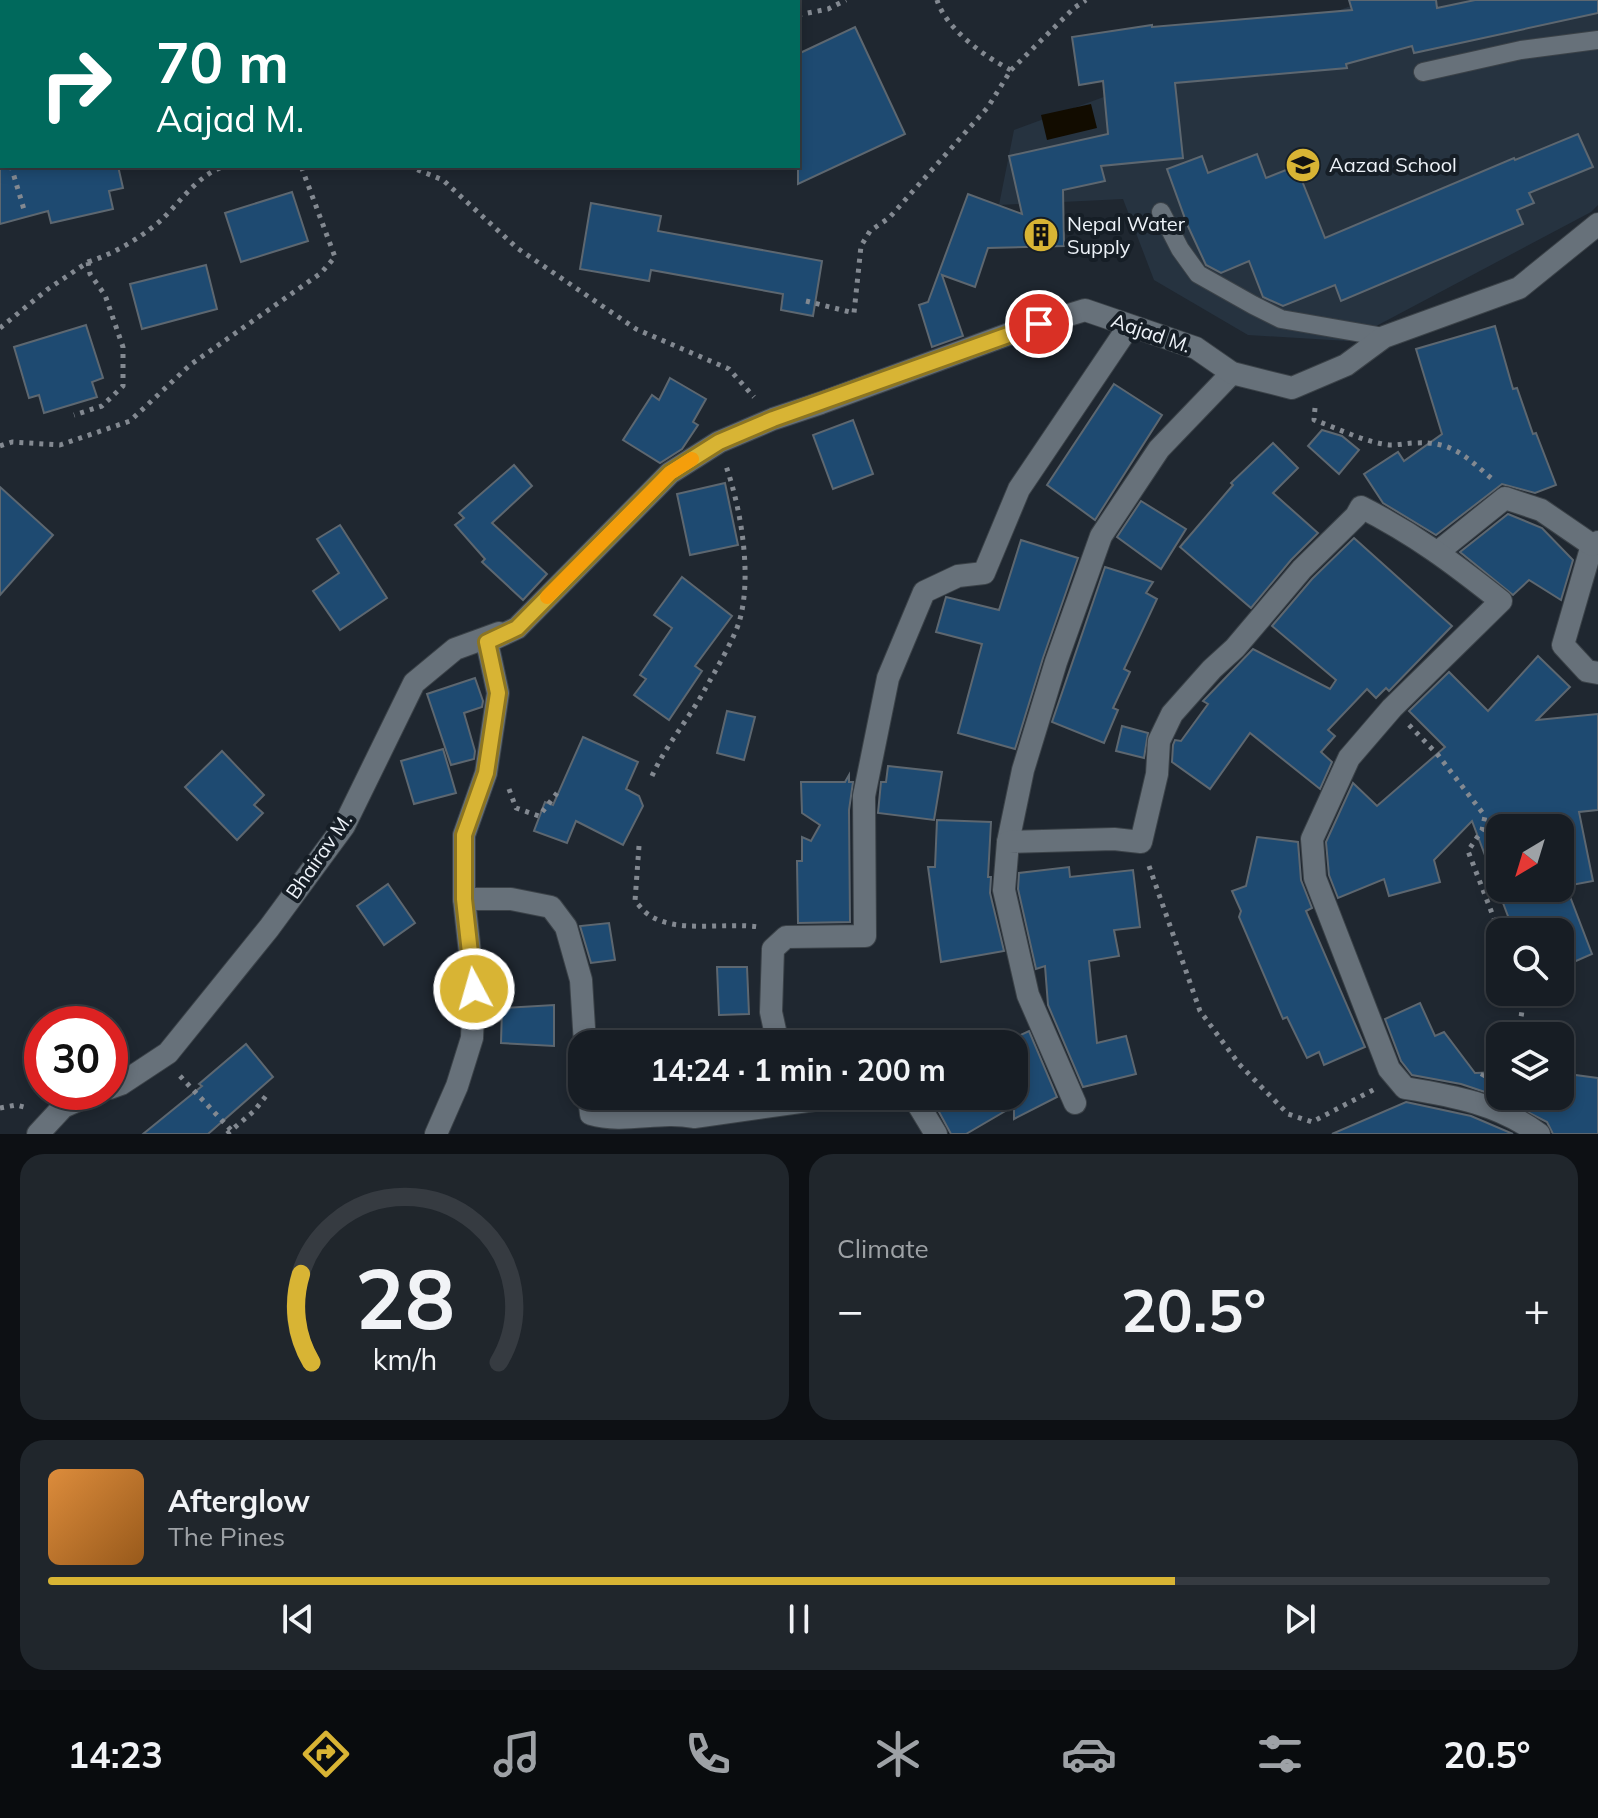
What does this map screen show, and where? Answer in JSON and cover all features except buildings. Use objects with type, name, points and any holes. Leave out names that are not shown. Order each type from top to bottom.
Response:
[{"type":"street","name":"Aajad M.","points":[[436,1134],[457,1086],[472,1038],[474,989],[464,899],[464,835],[486,773],[498,693],[487,642],[517,628],[670,473],[719,442],[773,419],[1017,331],[1085,310],[1196,348],[1232,373],[1292,388],[1346,365],[1384,337],[1519,288],[1598,224]]},
{"type":"street","points":[[775,1030],[771,1012],[773,949],[786,937],[865,936],[864,796],[888,678],[924,592],[958,576],[984,573],[1019,489],[1129,326]]},
{"type":"street","points":[[1075,1103],[1028,995],[1004,890],[1008,842],[1023,770],[1047,689],[1101,536],[1159,449],[1232,373]]},
{"type":"street","points":[[1439,551],[1505,498],[1541,510],[1595,544],[1563,645],[1587,671],[1598,673]]},
{"type":"street","points":[[1008,842],[1114,839],[1141,842],[1157,774],[1159,741],[1172,714],[1361,507],[1402,528],[1439,551],[1501,601],[1392,708],[1349,758],[1312,839],[1315,878],[1389,1069],[1405,1088],[1470,1099],[1521,1120],[1539,1134]]},
{"type":"street","name":"Bhairav M.","points":[[128,1079],[168,1053],[269,928],[344,826],[414,683],[455,649],[517,628]]},
{"type":"street","points":[[464,899],[511,899],[551,907],[566,927],[581,980],[584,1030]]},
{"type":"street","points":[[38,1134],[60,1110]]},
{"type":"street","points":[[591,1110],[591,1114],[609,1119],[676,1113],[696,1126],[756,1110]]},
{"type":"street","points":[[921,1110],[936,1134]]},
{"type":"lane","points":[[1423,72],[1521,50],[1598,40]]},
{"type":"lane","points":[[1161,212],[1180,249],[1198,274],[1253,305],[1281,319],[1384,337]]},
{"type":"path","points":[[800,15],[828,9],[846,0]]},
{"type":"path","points":[[937,0],[941,13],[986,57],[1011,70]]},
{"type":"path","points":[[806,301],[854,313],[861,246],[870,231],[889,218],[978,118],[1011,70],[1086,0]]},
{"type":"path","points":[[12,168],[25,213]]},
{"type":"path","points":[[0,328],[48,289],[88,262],[114,254],[159,221],[185,194],[218,168]]},
{"type":"path","points":[[0,446],[12,442],[60,445],[130,421],[190,365],[321,273],[335,257],[302,168]]},
{"type":"path","points":[[413,168],[443,180],[517,248],[636,329],[729,369],[773,419]]},
{"type":"path","points":[[74,415],[102,406],[123,386],[123,347],[105,295],[90,274],[88,262]]},
{"type":"path","points":[[1311,380],[1316,397],[1314,420],[1392,445],[1436,442],[1451,446],[1464,453],[1492,478],[1505,498]]},
{"type":"path","points":[[652,776],[665,749],[703,693],[740,620],[745,567],[735,493],[719,442]]},
{"type":"path","points":[[1392,708],[1438,755],[1485,816],[1482,830],[1468,851],[1494,918]]},
{"type":"path","points":[[486,773],[507,783],[516,808],[521,812],[539,816],[557,793]]},
{"type":"path","points":[[1141,842],[1200,1011],[1239,1064],[1288,1114],[1312,1122],[1377,1088],[1389,1069]]},
{"type":"path","points":[[639,846],[635,901],[648,915],[670,924],[735,924],[769,928],[786,937]]},
{"type":"path","points":[[168,1053],[172,1068],[229,1132],[266,1096]]},
{"type":"shaded area","name":"Aazad School","points":[[1367,0],[1598,0],[1598,205],[1591,212],[1348,341],[1248,335],[1154,280],[1123,199],[999,205],[1014,130]]},
{"type":"shaded area","points":[[1091,104],[1097,128],[1047,140],[1041,115]]},
{"type":"slow traffic","points":[[547,597],[670,473],[692,459]]},
{"type":"place","name":"Aazad School","points":[[1303,165]]},
{"type":"place","name":"Nepal Water Supply","points":[[1041,235]]},
{"type":"route","points":[[474,989],[464,899],[464,835],[486,773],[498,693],[487,642],[517,628],[670,473],[719,442],[773,419],[1039,324]]}]
